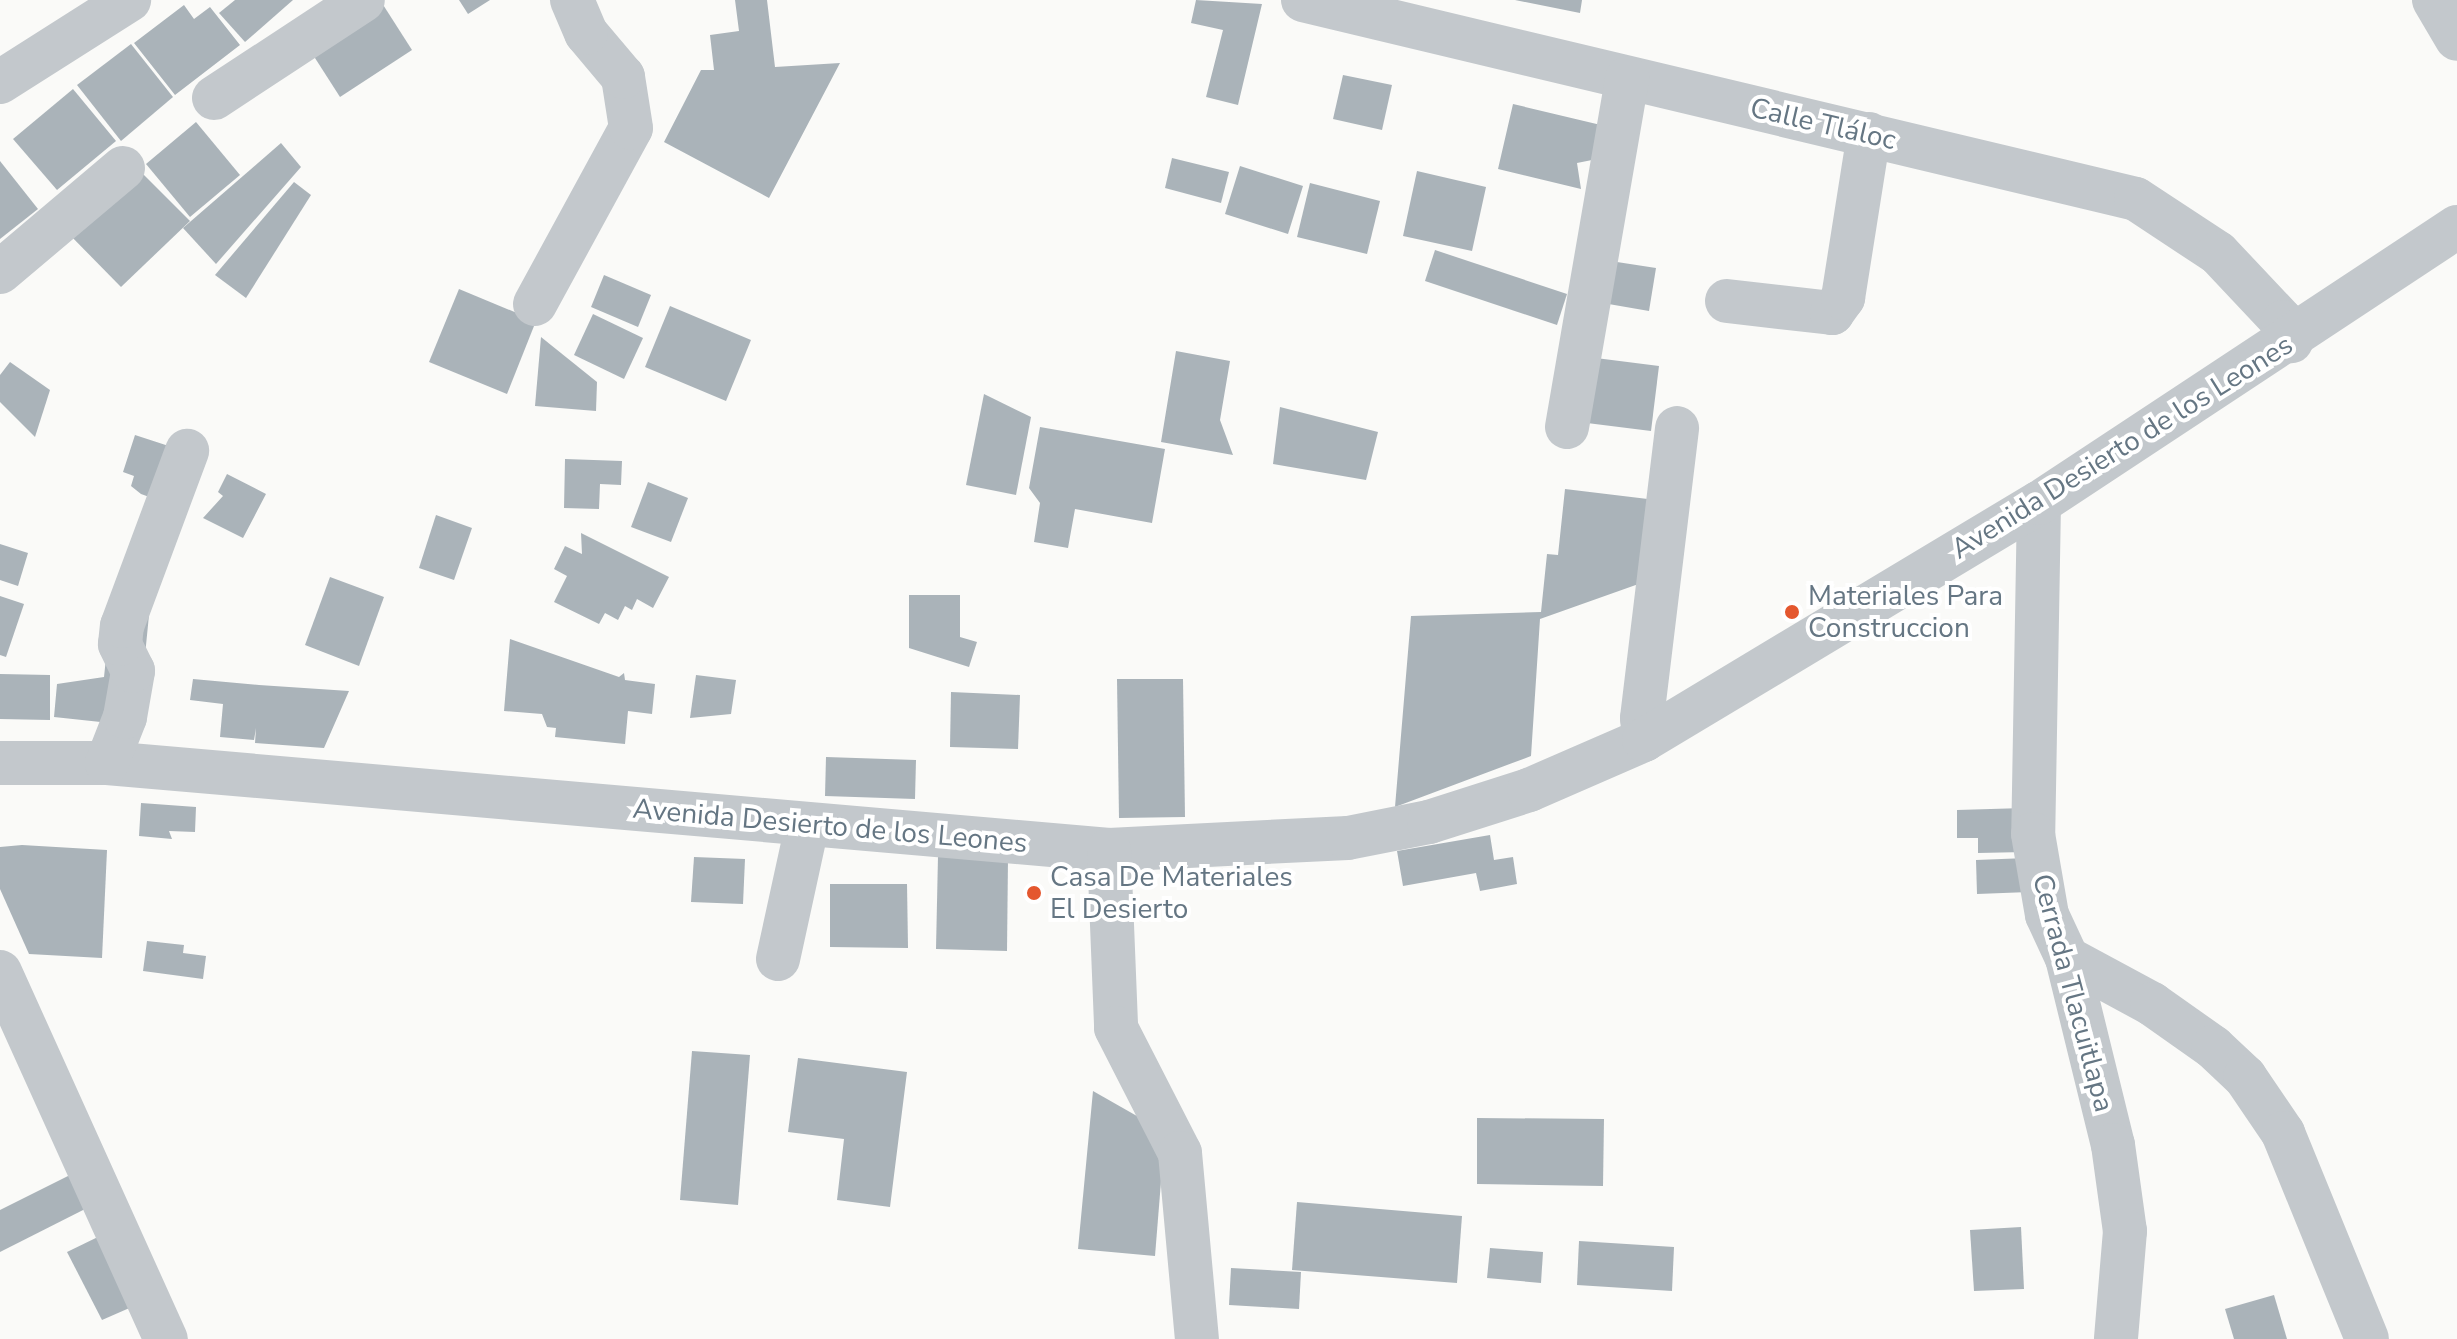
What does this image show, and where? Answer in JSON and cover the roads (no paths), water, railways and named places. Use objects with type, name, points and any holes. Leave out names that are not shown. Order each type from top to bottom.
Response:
[{"type":"street","points":[[0,82],[129,0]]},
{"type":"street","points":[[214,98],[363,0]]},
{"type":"street","points":[[535,304],[631,128],[623,77],[586,33],[572,0]]},
{"type":"street","name":"Calle Tláloc","points":[[1303,0],[2136,199],[2218,253],[2283,322],[2291,341]]},
{"type":"street","points":[[2434,0],[2457,39]]},
{"type":"street","points":[[1567,427],[1627,78]]},
{"type":"street","points":[[1727,301],[1832,313],[1843,298],[1869,134]]},
{"type":"street","points":[[0,272],[123,168]]},
{"type":"street","name":"Avenida Desierto de los Leones","points":[[0,763],[107,763],[1109,850],[1348,838],[1429,822],[1529,790],[1644,740],[2039,503],[2291,341],[2457,227]]},
{"type":"street","points":[[1644,740],[1642,718],[1677,428]]},
{"type":"street","points":[[107,763],[125,717],[133,671],[120,644],[122,626],[187,451]]},
{"type":"street","name":"Cerrada Tlacuitlapa","points":[[2039,503],[2033,834],[2047,915],[2067,958],[2113,1145],[2125,1231],[2116,1339]]},
{"type":"street","points":[[778,959],[807,826]]},
{"type":"street","points":[[1109,850],[1116,1028],[1180,1153],[1197,1339]]},
{"type":"street","points":[[2067,958],[2152,1004],[2213,1047],[2245,1077],[2283,1133],[2367,1339]]},
{"type":"street","points":[[0,972],[166,1339]]},
{"type":"place","name":"Materiales Para Construccion","points":[[1792,612]]},
{"type":"place","name":"Casa De Materiales El Desierto","points":[[1034,893]]}]
